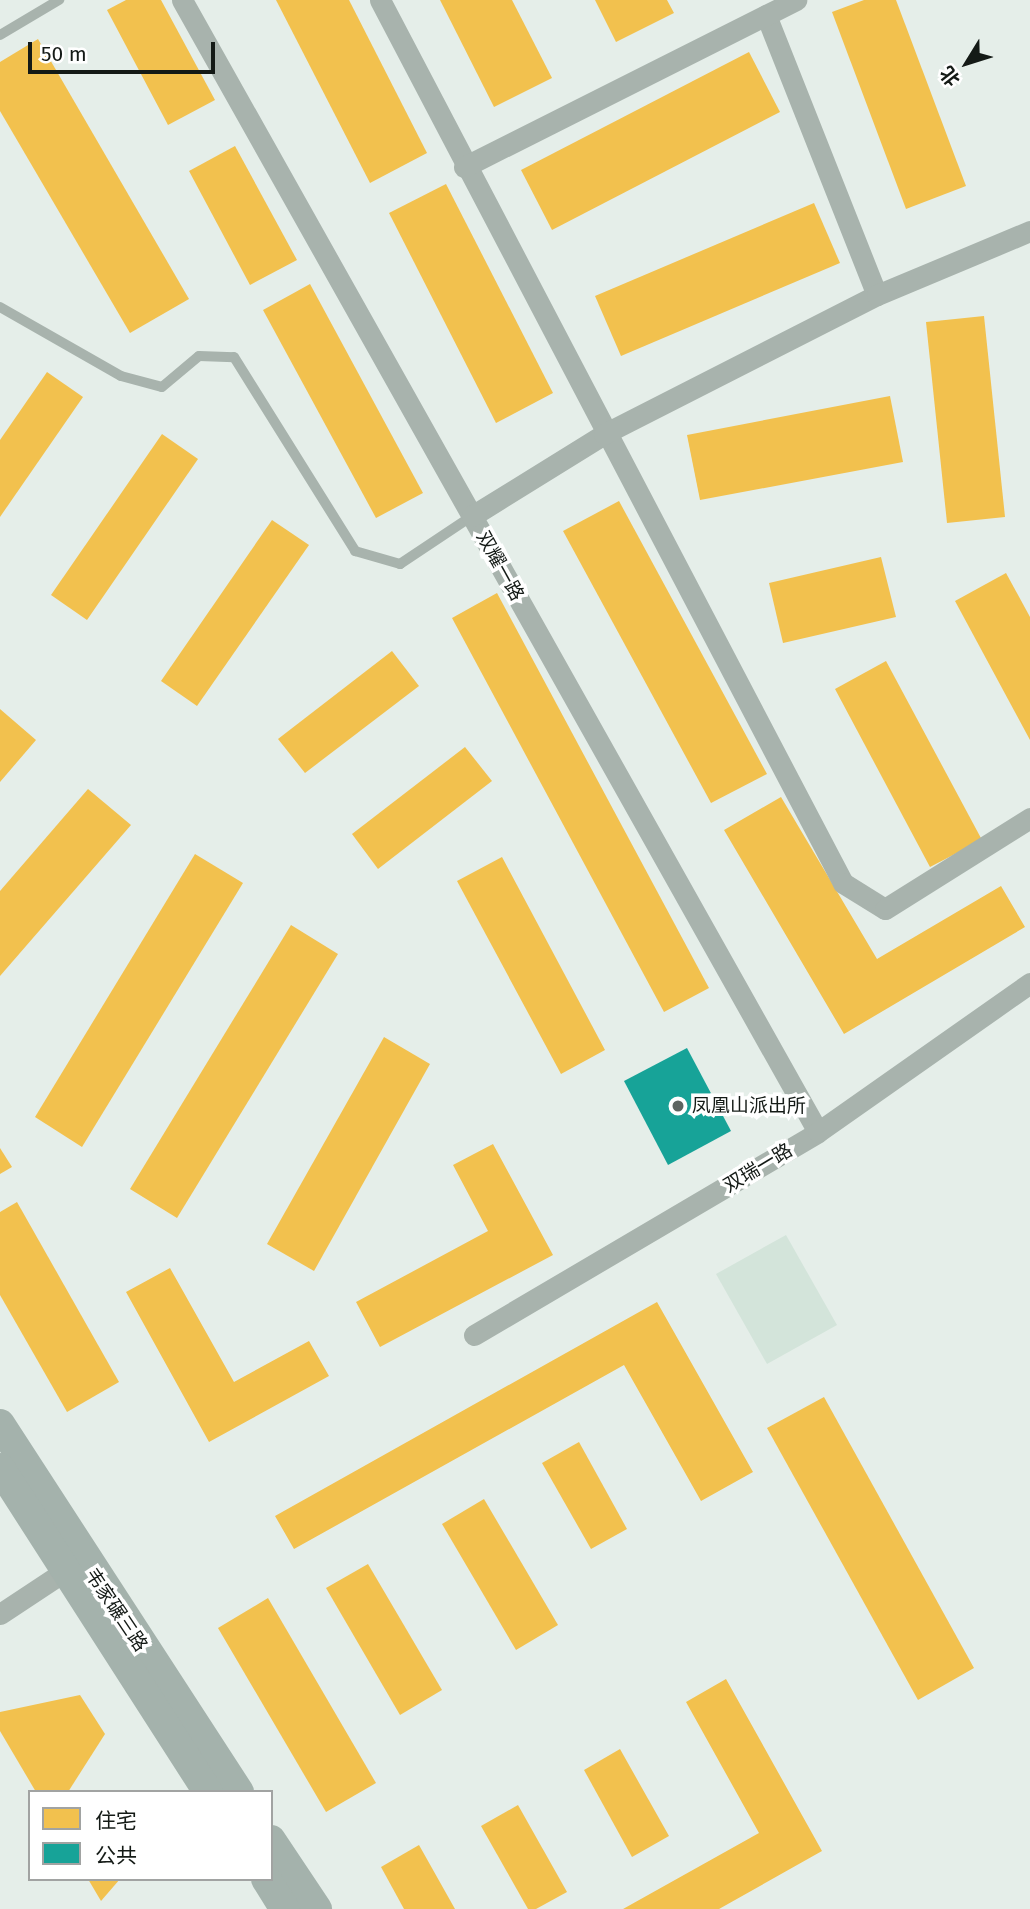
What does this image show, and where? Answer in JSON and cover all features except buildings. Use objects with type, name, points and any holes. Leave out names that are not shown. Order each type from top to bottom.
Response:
[{"type":"main road","name":"韦家碾三路","points":[[0,1424],[73,1567],[207,1790]]},
{"type":"main road","name":"韦家碾三路","points":[[0,1468],[238,1790]]},
{"type":"main road","points":[[273,1843],[317,1909]]},
{"type":"main road","points":[[267,1881],[285,1909]]},
{"type":"street","name":"双耀一路","points":[[182,0],[818,1132]]},
{"type":"street","points":[[380,0],[604,434],[843,883],[885,909],[1030,818]]},
{"type":"street","points":[[464,167],[796,0]]},
{"type":"street","points":[[766,15],[877,295]]},
{"type":"street","points":[[472,516],[604,434],[877,295],[1030,231]]},
{"type":"street","name":"双瑞一路","points":[[474,1335],[818,1132],[1030,983]]},
{"type":"street","points":[[0,1614],[73,1567]]},
{"type":"lane","points":[[0,35],[59,0]]},
{"type":"lane","points":[[0,307],[121,376],[162,387],[199,356],[234,356],[355,551],[400,564],[472,516]]},
{"type":"shaded area","points":[[786,1235],[837,1325],[767,1364],[716,1274]]},
{"type":"place","name":"凤凰山派出所","points":[[678,1106]]}]
